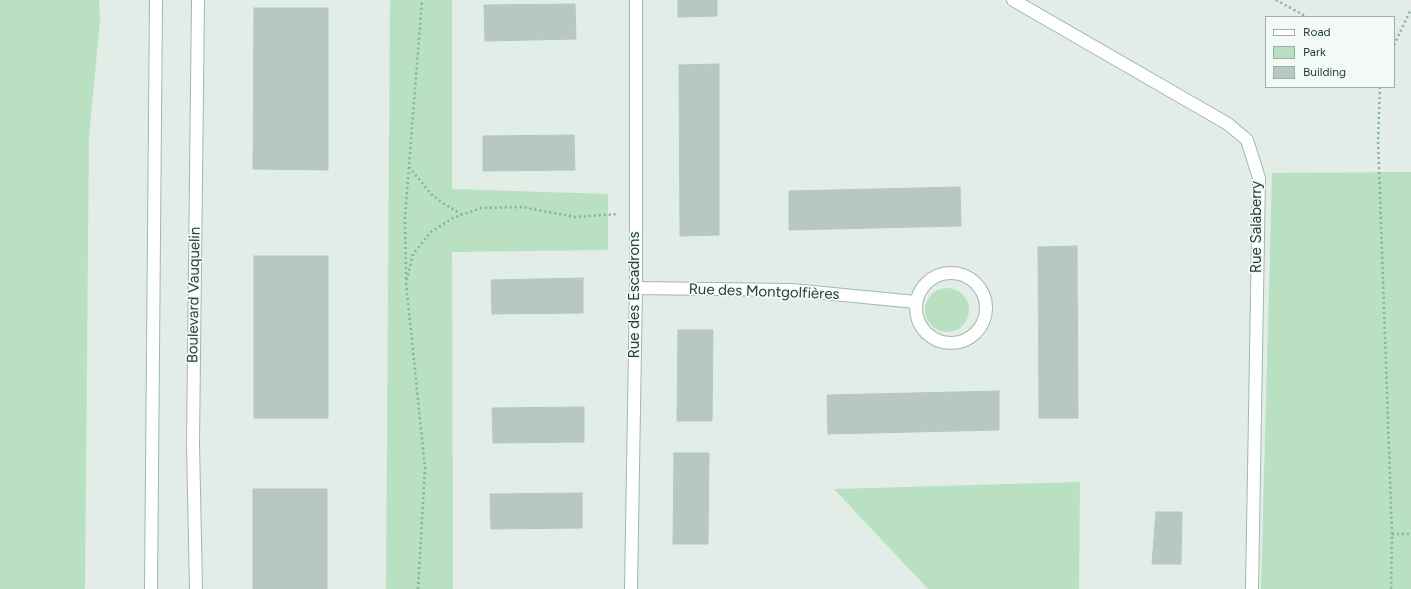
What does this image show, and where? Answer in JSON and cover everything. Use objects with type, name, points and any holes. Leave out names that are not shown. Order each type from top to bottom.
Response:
[{"type":"street","points":[[151,589],[156,0]]},
{"type":"street","name":"Boulevard Vauquelin","points":[[196,589],[193,443],[198,0]]},
{"type":"street","name":"Rue des Escadrons","points":[[631,589],[636,288],[636,0]]},
{"type":"street","name":"Rue Salaberry","points":[[1013,0],[1228,124],[1246,140],[1259,178],[1252,589]]},
{"type":"street","points":[[943,274],[958,274],[973,281],[981,290],[985,301],[986,312],[981,326],[974,335],[963,342],[946,343],[929,337],[921,328],[916,315],[916,302],[919,293],[929,280],[943,274]]},
{"type":"street","name":"Rue des Montgolfières","points":[[636,288],[792,290],[916,302]]},
{"type":"path","points":[[418,589],[425,468],[406,283],[405,217],[422,0]]},
{"type":"path","points":[[1276,0],[1305,16]]},
{"type":"path","points":[[1395,43],[1411,10]]},
{"type":"path","points":[[1380,88],[1378,140],[1392,534],[1391,589]]},
{"type":"path","points":[[409,166],[431,194],[462,215]]},
{"type":"path","points":[[406,283],[413,254],[431,232],[453,218],[481,208],[522,207],[575,217],[635,212]]},
{"type":"path","points":[[1392,534],[1411,534]]},
{"type":"green space","points":[[0,0],[99,0],[100,21],[89,136],[85,589],[0,589]]},
{"type":"green space","points":[[390,0],[452,0],[452,189],[608,194],[608,250],[452,252],[453,589],[386,589]]},
{"type":"green space","points":[[1411,172],[1411,589],[1261,589],[1272,173]]},
{"type":"green space","points":[[947,288],[959,292],[965,298],[969,310],[965,322],[959,328],[947,332],[935,328],[929,322],[925,310],[929,298],[935,292]]},
{"type":"green space","points":[[1080,482],[1079,589],[928,589],[834,489]]},
{"type":"building","points":[[678,0],[717,0],[717,16],[678,17]]},
{"type":"building","points":[[575,4],[576,39],[485,41],[484,5]]},
{"type":"building","points":[[254,8],[328,8],[328,170],[253,169]]},
{"type":"building","points":[[719,64],[719,235],[680,236],[679,65]]},
{"type":"building","points":[[574,135],[575,170],[483,171],[483,136]]},
{"type":"building","points":[[960,187],[961,226],[789,230],[789,191]]},
{"type":"building","points":[[1077,246],[1078,418],[1039,418],[1038,247]]},
{"type":"building","points":[[254,256],[328,256],[328,418],[254,418]]},
{"type":"building","points":[[583,278],[583,313],[492,314],[491,280]]},
{"type":"building","points":[[678,330],[713,330],[712,421],[677,421]]},
{"type":"building","points":[[999,391],[999,430],[828,434],[827,395]]},
{"type":"building","points":[[584,407],[584,442],[493,443],[492,408]]},
{"type":"building","points":[[674,453],[709,453],[708,544],[673,544]]},
{"type":"building","points":[[253,489],[327,489],[327,589],[253,589]]},
{"type":"building","points":[[582,493],[582,528],[491,529],[490,494]]},
{"type":"building","points":[[1156,512],[1182,512],[1181,564],[1152,564]]}]
